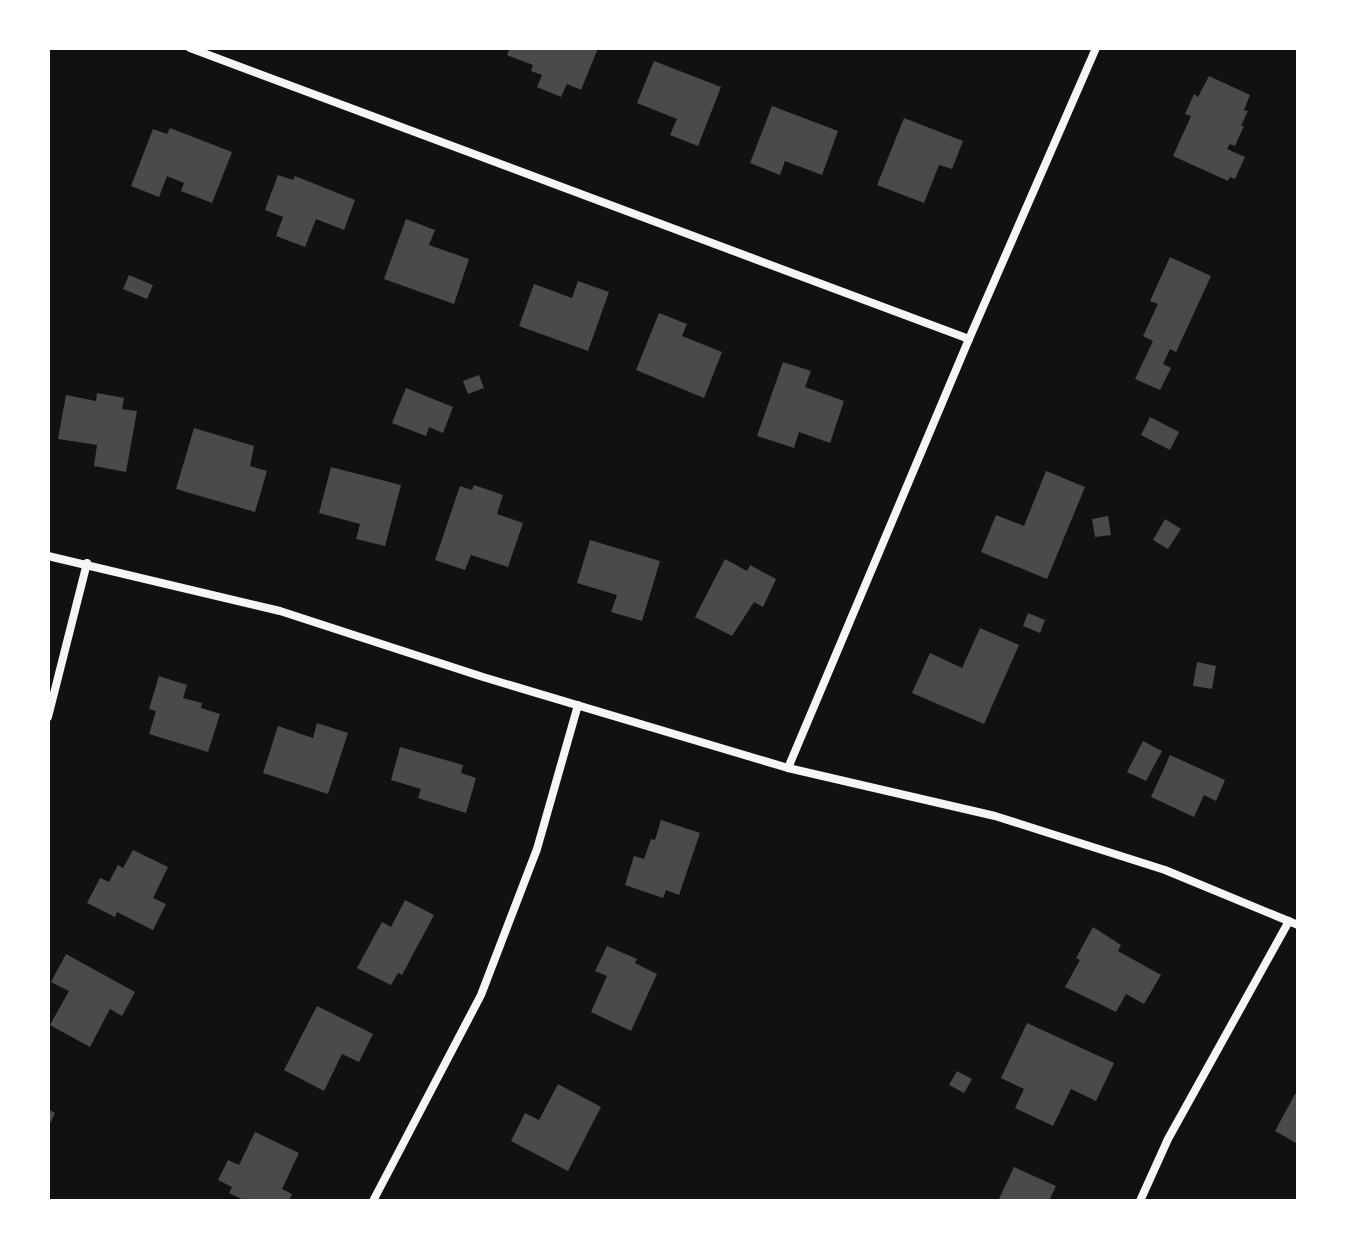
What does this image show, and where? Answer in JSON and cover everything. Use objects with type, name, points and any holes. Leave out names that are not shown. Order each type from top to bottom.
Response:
[{"type":"street","points":[[190,48],[969,339]]},
{"type":"street","points":[[788,768],[1096,48]]},
{"type":"street","points":[[48,556],[280,611],[788,768],[995,816],[1165,870],[1298,925]]},
{"type":"street","points":[[48,717],[87,563]]},
{"type":"street","points":[[373,1201],[481,995],[537,849],[578,705]]},
{"type":"street","points":[[1140,1201],[1168,1139],[1289,921]]},
{"type":"building","points":[[510,48],[598,48],[581,90],[567,84],[561,97],[537,87],[542,75],[531,71],[533,65],[507,55]]},
{"type":"building","points":[[654,61],[721,87],[698,146],[670,135],[677,119],[637,103]]},
{"type":"building","points":[[1209,76],[1250,95],[1244,110],[1248,111],[1241,126],[1244,126],[1235,146],[1230,144],[1227,149],[1245,157],[1235,179],[1230,177],[1228,181],[1173,156],[1191,116],[1185,114],[1194,94],[1198,97]]},
{"type":"building","points":[[772,106],[838,131],[822,175],[785,161],[780,175],[750,163]]},
{"type":"building","points":[[904,118],[963,141],[952,169],[939,165],[924,203],[877,185]]},
{"type":"building","points":[[170,128],[232,152],[212,203],[181,191],[184,183],[167,176],[159,197],[131,186],[153,129],[167,134]]},
{"type":"building","points":[[278,175],[293,180],[295,176],[355,200],[344,230],[316,219],[305,247],[276,236],[283,217],[265,210]]},
{"type":"building","points":[[406,219],[435,230],[429,245],[469,259],[454,304],[384,279]]},
{"type":"building","points":[[1170,257],[1211,276],[1176,352],[1170,349],[1163,364],[1171,368],[1160,390],[1135,379],[1153,341],[1143,336],[1158,304],[1150,301]]},
{"type":"building","points":[[129,275],[153,285],[147,299],[123,289]]},
{"type":"building","points":[[578,281],[609,292],[588,351],[519,326],[534,284],[572,298]]},
{"type":"building","points":[[659,313],[687,324],[682,336],[722,352],[704,398],[636,370]]},
{"type":"building","points":[[783,362],[811,371],[805,387],[844,401],[830,443],[799,432],[794,448],[757,436]]},
{"type":"building","points":[[479,375],[484,388],[468,394],[463,381]]},
{"type":"building","points":[[406,388],[453,407],[443,433],[429,427],[426,436],[392,423]]},
{"type":"building","points":[[97,393],[124,398],[122,409],[137,411],[126,472],[94,466],[97,445],[58,439],[66,395],[96,401]]},
{"type":"building","points":[[1150,417],[1179,432],[1170,450],[1141,435]]},
{"type":"building","points":[[194,428],[254,446],[250,466],[267,471],[255,512],[176,489]]},
{"type":"building","points":[[331,467],[401,485],[385,546],[356,539],[360,524],[319,513]]},
{"type":"building","points":[[1046,471],[1085,487],[1047,579],[981,552],[996,515],[1024,526]]},
{"type":"building","points":[[474,485],[503,495],[497,514],[523,523],[508,567],[471,555],[465,570],[435,560],[460,486],[472,490]]},
{"type":"building","points":[[1108,516],[1111,535],[1095,537],[1092,519]]},
{"type":"building","points":[[1165,519],[1181,529],[1168,549],[1153,540]]},
{"type":"building","points":[[590,540],[660,561],[642,621],[611,612],[617,595],[577,583]]},
{"type":"building","points":[[725,559],[747,571],[750,565],[776,579],[763,607],[754,602],[732,636],[695,617]]},
{"type":"building","points":[[1028,613],[1045,620],[1040,633],[1023,626]]},
{"type":"building","points":[[980,628],[1019,645],[984,724],[912,693],[930,653],[962,668]]},
{"type":"building","points":[[1197,662],[1216,666],[1212,689],[1193,686]]},
{"type":"building","points":[[159,676],[187,685],[183,698],[202,703],[201,708],[220,714],[208,752],[149,734],[156,711],[149,709]]},
{"type":"building","points":[[317,723],[348,733],[328,794],[263,773],[278,726],[313,738]]},
{"type":"building","points":[[1143,741],[1162,751],[1146,781],[1127,772]]},
{"type":"building","points":[[400,747],[463,765],[461,773],[476,778],[466,813],[418,798],[421,789],[391,780]]},
{"type":"building","points":[[1170,755],[1225,780],[1216,801],[1204,795],[1194,817],[1151,797]]},
{"type":"building","points":[[661,820],[700,833],[679,895],[666,890],[663,898],[625,885],[634,856],[644,859],[651,839],[655,840]]},
{"type":"building","points":[[133,850],[168,867],[153,898],[166,904],[153,930],[117,912],[115,917],[87,903],[100,878],[109,882],[118,865],[123,868]]},
{"type":"building","points":[[405,900],[434,915],[402,975],[398,973],[391,985],[357,968],[382,922],[391,927]]},
{"type":"building","points":[[1093,927],[1121,945],[1118,951],[1161,975],[1144,1004],[1126,994],[1116,1012],[1065,987]]},
{"type":"building","points":[[607,946],[637,959],[635,963],[657,974],[631,1031],[591,1012],[607,976],[595,971]]},
{"type":"building","points":[[66,954],[135,992],[122,1016],[110,1009],[90,1047],[50,1025],[69,991],[51,982]]},
{"type":"building","points":[[317,1006],[373,1034],[359,1062],[342,1054],[324,1091],[284,1070]]},
{"type":"building","points":[[1027,1023],[1114,1063],[1096,1101],[1071,1089],[1053,1126],[1015,1108],[1024,1089],[1001,1078]]},
{"type":"building","points":[[957,1071],[972,1079],[964,1093],[949,1085]]},
{"type":"building","points":[[558,1084],[601,1107],[568,1171],[511,1141],[525,1113],[539,1120]]},
{"type":"building","points":[[1295,1094],[1298,1095],[1298,1144],[1275,1131]]},
{"type":"building","points":[[48,1109],[55,1113],[48,1128]]},
{"type":"building","points":[[255,1132],[299,1153],[282,1189],[292,1194],[289,1201],[246,1201],[229,1193],[232,1187],[218,1180],[228,1160],[239,1165]]},
{"type":"building","points":[[1014,1167],[1056,1186],[1049,1201],[998,1201]]}]
